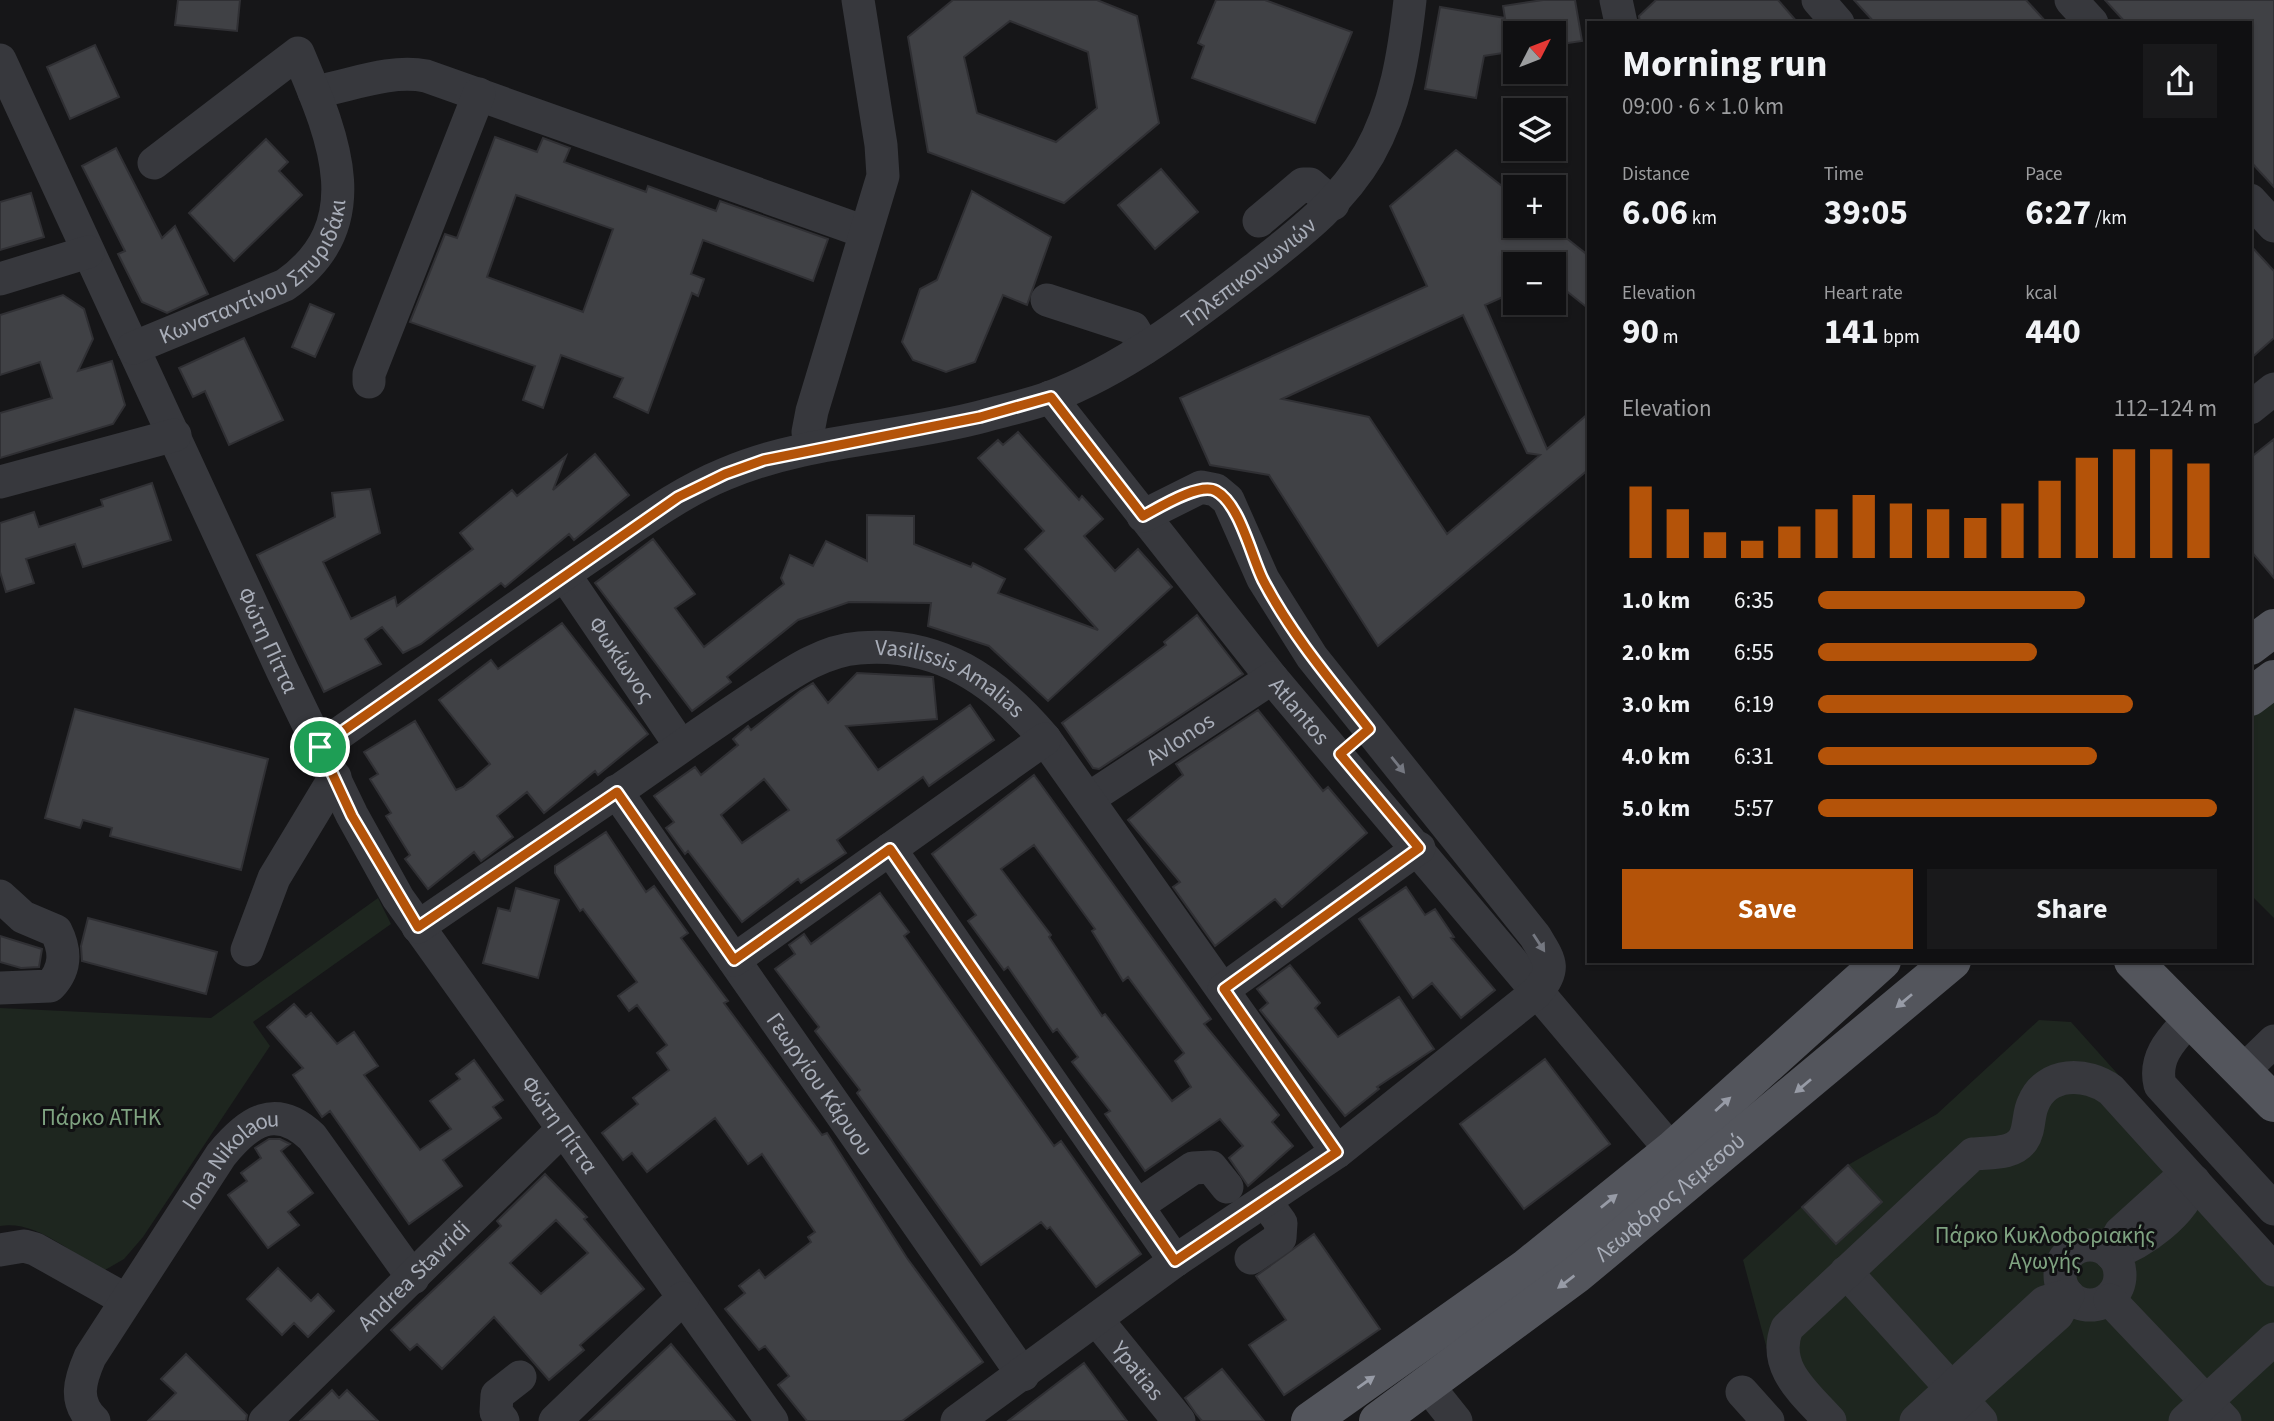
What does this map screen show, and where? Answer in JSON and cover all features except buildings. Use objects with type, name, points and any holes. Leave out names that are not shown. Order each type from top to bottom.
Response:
[{"type":"main road","points":[[2252,644],[2274,628]]},
{"type":"main road","points":[[2252,696],[2274,679]]},
{"type":"main road","name":"Λεωφόρος Λεμεσού","points":[[1378,1421],[1577,1274],[1880,963]]},
{"type":"main road","name":"Λεωφόρος Λεμεσού","points":[[1310,1421],[1526,1268],[1683,1163],[1949,963]]},
{"type":"main road","points":[[2135,963],[2274,1103]]},
{"type":"street","points":[[808,432],[883,176],[881,145],[858,0]]},
{"type":"street","name":"Τηλεπικοινωνιών","points":[[320,747],[564,574],[678,497],[725,474],[806,450],[980,417],[1051,397],[1145,348],[1181,325],[1333,204],[1368,154],[1395,97],[1410,0]]},
{"type":"street","points":[[1616,0],[1621,21]]},
{"type":"street","points":[[1818,0],[1836,21]]},
{"type":"street","points":[[2071,0],[2090,21]]},
{"type":"street","name":"Κωνσταντίνου Σπυριδάκι","points":[[133,348],[285,285],[303,272],[320,253],[330,238],[338,214],[334,161],[314,92],[298,53],[154,163]]},
{"type":"street","name":"Φώτη Πίττα","points":[[3,72],[352,816],[418,927],[772,1421]]},
{"type":"street","points":[[314,92],[411,73],[480,94],[865,232]]},
{"type":"street","points":[[369,382],[374,362],[480,94]]},
{"type":"street","points":[[1259,221],[1303,184],[1310,184],[1333,204]]},
{"type":"street","points":[[2252,202],[2274,226]]},
{"type":"street","points":[[0,279],[88,252]]},
{"type":"street","points":[[1047,300],[1133,328],[1145,348]]},
{"type":"street","points":[[2252,406],[2274,389]]},
{"type":"street","name":"Atlantos","points":[[1051,397],[1272,678],[1340,754],[1683,1163]]},
{"type":"street","points":[[0,482],[175,435]]},
{"type":"street","points":[[957,1421],[1097,1320],[1175,1269],[1265,1200],[1337,1152],[1537,992],[1550,973],[1550,960],[1535,936],[1311,657],[1263,579],[1228,500],[1216,490],[1201,487],[1143,516]]},
{"type":"street","name":"Φωκίωνος","points":[[564,574],[680,746]]},
{"type":"street","name":"Vasilissis Amalias","points":[[418,927],[680,746],[798,669],[856,648],[889,647],[929,654],[991,684],[1019,708],[1045,739],[1337,1152]]},
{"type":"street","name":"Avlonos","points":[[1088,799],[1272,678]]},
{"type":"street","points":[[1340,754],[1369,729]]},
{"type":"street","points":[[734,960],[1045,739]]},
{"type":"street","points":[[247,950],[274,878],[335,777]]},
{"type":"street","name":"Γεωργίου Κάρυου","points":[[617,792],[1023,1375]]},
{"type":"street","points":[[1224,989],[1419,848]]},
{"type":"street","points":[[890,849],[1138,1206],[1175,1269]]},
{"type":"street","points":[[0,896],[23,917],[56,931],[64,948],[61,974],[50,986],[0,988]]},
{"type":"street","points":[[2190,1020],[2166,1045],[2158,1066],[2160,1085],[2274,1209]]},
{"type":"street","points":[[2243,1071],[2274,1041]]},
{"type":"street","points":[[1830,1421],[1789,1376],[1783,1352],[1784,1337],[1796,1318],[1973,1154],[2012,1150],[2024,1139],[2037,1097],[2053,1082],[2065,1077],[2089,1077],[2111,1090],[2274,1270]]},
{"type":"street","name":"Iona Nikolaou","points":[[94,1421],[82,1403],[79,1389],[90,1357],[221,1155],[246,1128],[271,1119],[299,1124],[312,1137],[413,1278]]},
{"type":"street","name":"Andrea Stavridi","points":[[265,1421],[563,1129]]},
{"type":"street","points":[[1138,1206],[1193,1168],[1211,1167],[1227,1187]]},
{"type":"street","points":[[2111,1254],[2120,1233],[2174,1184],[2194,1181]]},
{"type":"street","points":[[1251,1258],[1280,1238],[1281,1223],[1265,1200]]},
{"type":"street","points":[[2093,1245],[2111,1254],[2120,1272],[2119,1282],[2110,1300],[2091,1305],[2081,1304],[2068,1295],[2060,1274],[2067,1256],[2084,1246],[2093,1245]]},
{"type":"street","points":[[0,1250],[35,1249],[126,1300]]},
{"type":"street","points":[[1846,1272],[1958,1407]]},
{"type":"street","points":[[1916,1421],[1958,1407],[2057,1315],[2068,1295]]},
{"type":"street","points":[[555,1421],[683,1298]]},
{"type":"street","points":[[2110,1300],[2205,1414],[2274,1339]]},
{"type":"street","name":"Ypatias","points":[[1097,1320],[1148,1370],[1180,1421]]},
{"type":"street","points":[[503,1421],[496,1412],[497,1395],[520,1377]]},
{"type":"street","points":[[1428,1386],[1455,1421]]},
{"type":"green space","points":[[2274,700],[2274,918],[2252,896],[2252,717]]},
{"type":"green space","name":"Πάρκο ΑΤΗΚ","points":[[378,898],[391,924],[253,1022],[270,1046],[143,1237],[124,1259],[105,1270],[41,1233],[28,1228],[0,1226],[0,1008],[211,1018]]},
{"type":"green space","name":"Πάρκο Κυκλοφοριακής Αγωγής","points":[[2039,1020],[2071,1022],[2274,1248],[2274,1421],[1813,1421],[1775,1379],[1743,1260],[1848,1165],[1937,1114]]},
{"type":"route","points":[[1051,397],[1143,516],[1201,487],[1216,490],[1228,500],[1263,579],[1281,610],[1311,657],[1369,729],[1340,754],[1419,848],[1224,989],[1337,1152],[1175,1261],[890,849],[734,960],[617,792],[418,927],[398,898],[352,816],[320,747],[564,574],[678,497],[725,474],[764,460],[806,450],[980,417],[1051,397]]}]
